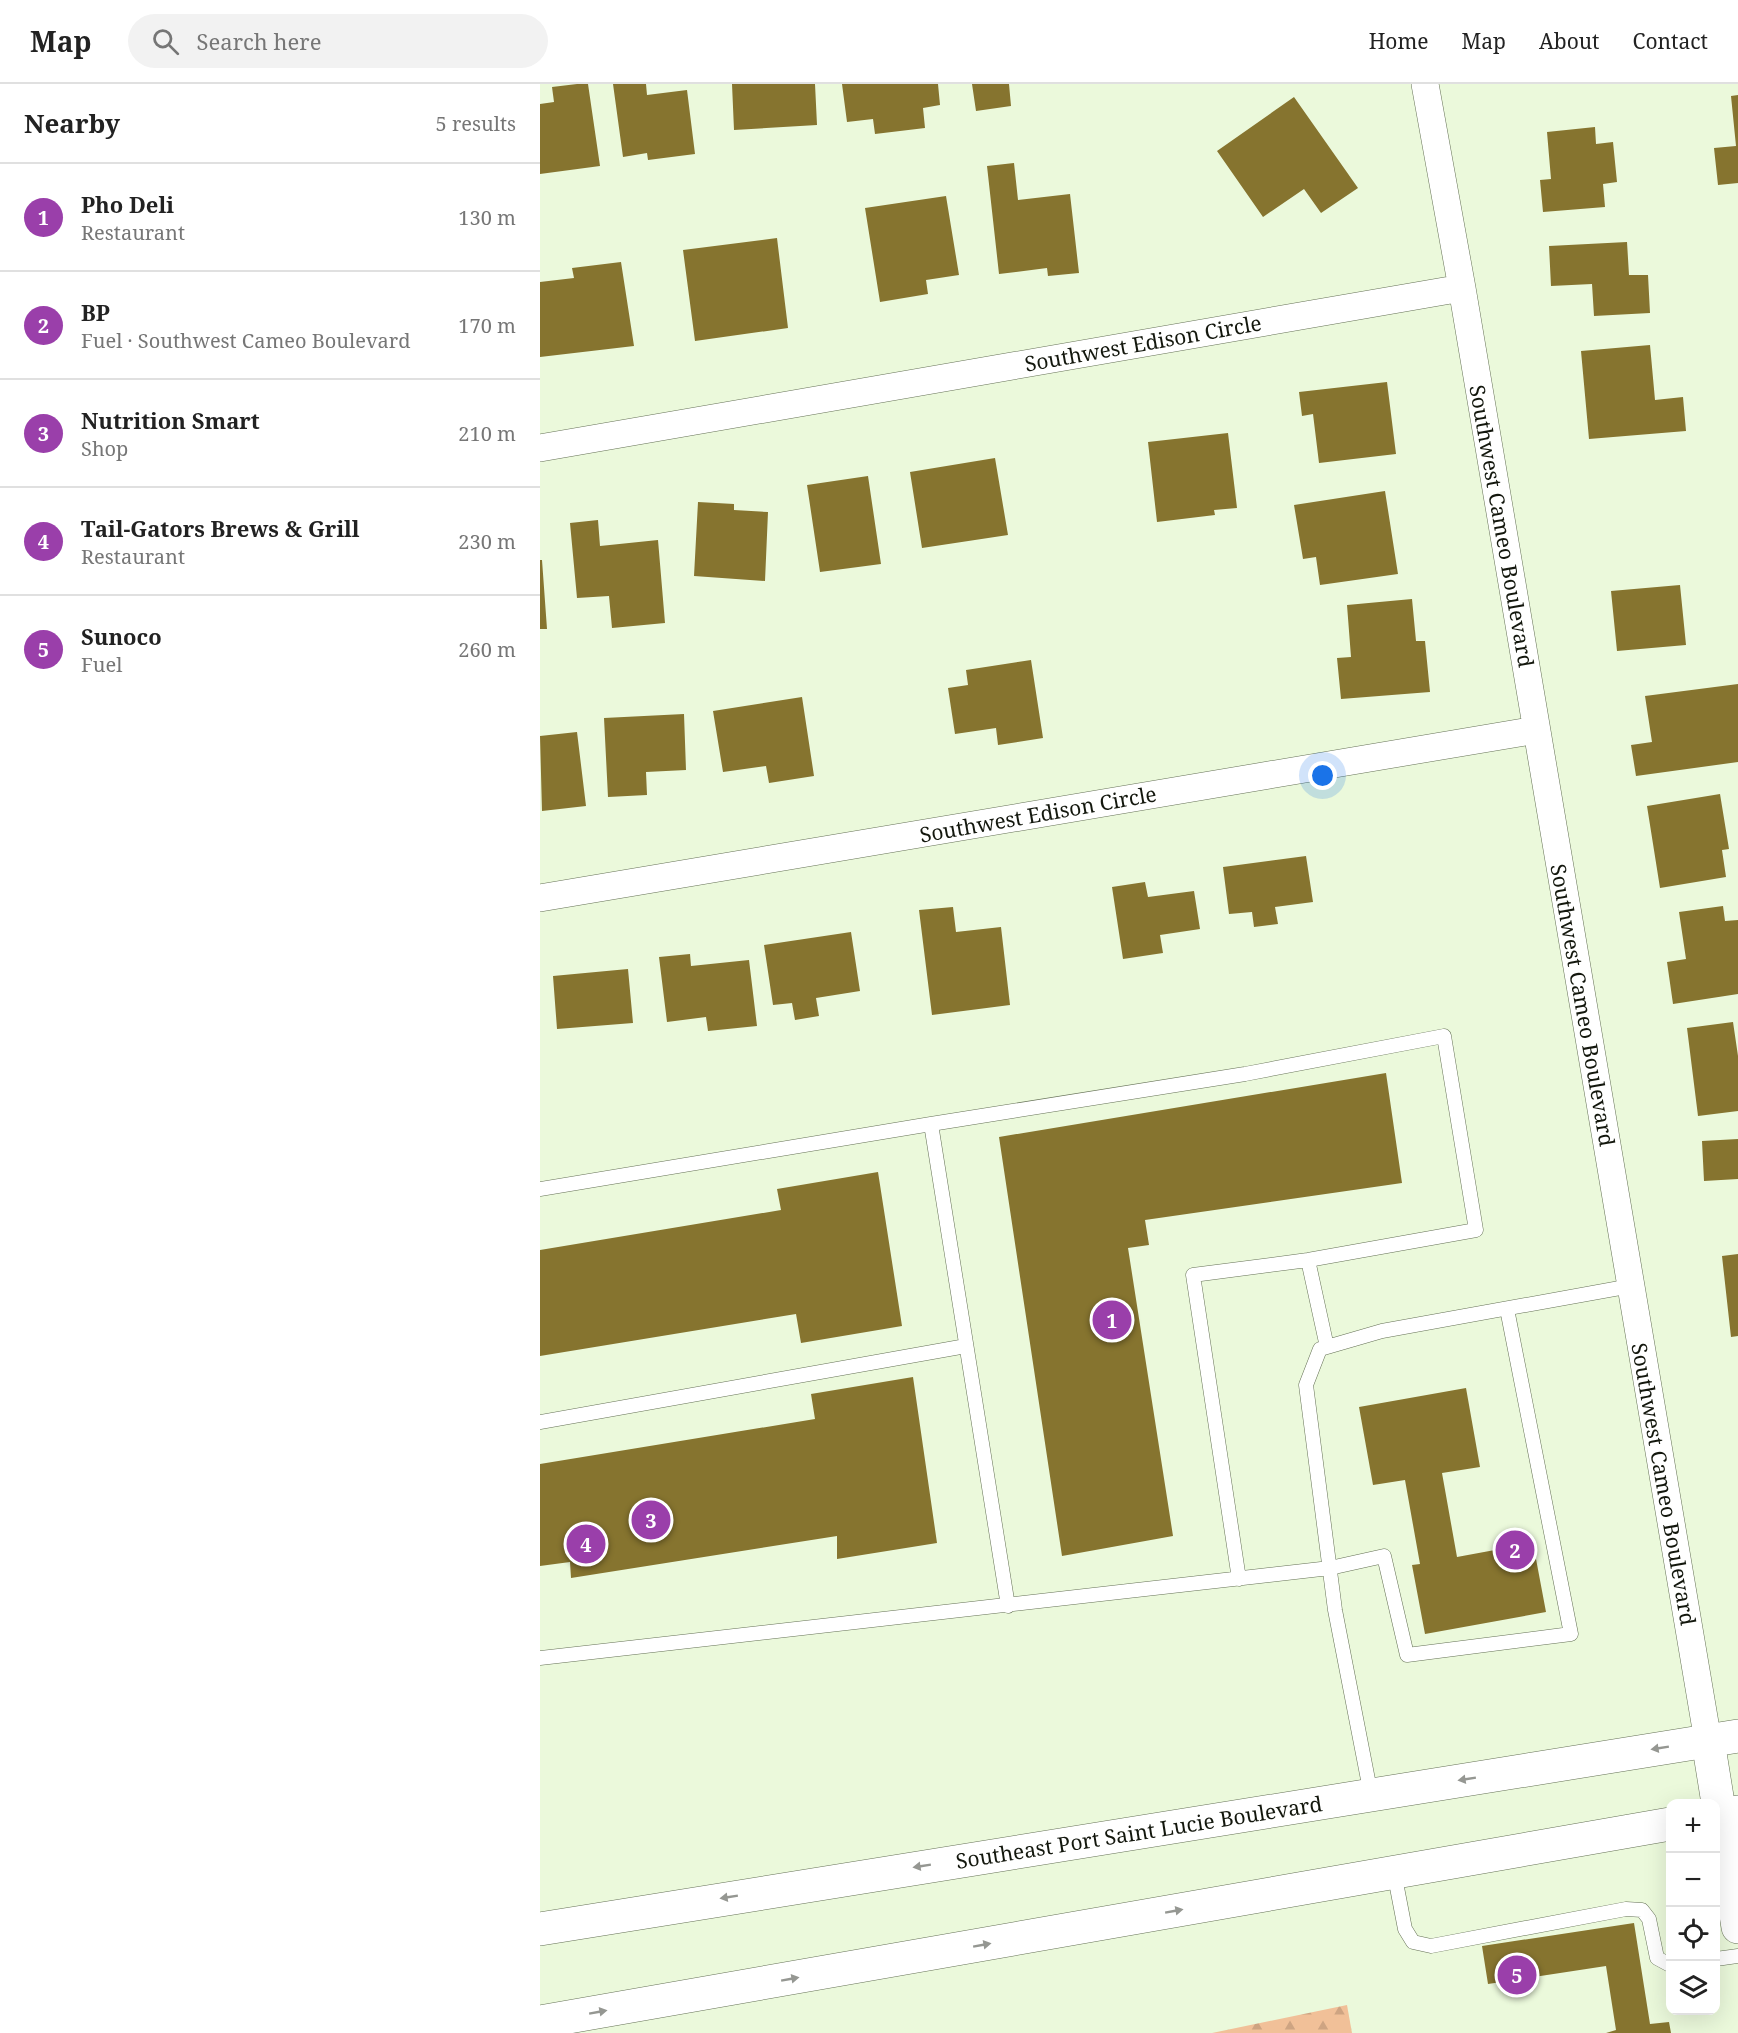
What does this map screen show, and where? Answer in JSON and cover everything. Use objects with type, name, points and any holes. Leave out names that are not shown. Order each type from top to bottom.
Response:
[{"type":"main road","name":"Southeast Port Saint Lucie Boulevard","points":[[540,1929],[1723,1738]]},
{"type":"main road","name":"Southwest Cameo Boulevard","points":[[1723,1738],[1724,1814],[1738,1927]]},
{"type":"main road","points":[[540,2022],[1666,1825]]},
{"type":"street","name":"Southwest Cameo Boulevard","points":[[1425,84],[1462,288],[1630,1286],[1723,1738]]},
{"type":"street","name":"Southwest Edison Circle","points":[[540,448],[1462,288]]},
{"type":"street","name":"Southwest Edison Circle","points":[[540,898],[1536,730]]},
{"type":"lane","points":[[540,1189],[1245,1074],[1444,1036],[1476,1230],[1308,1260],[1193,1275],[1239,1578]]},
{"type":"lane","points":[[931,1124],[1008,1606]]},
{"type":"lane","points":[[1308,1260],[1328,1347]]},
{"type":"lane","points":[[1371,1795],[1335,1610],[1306,1385],[1320,1349],[1382,1331],[1630,1286]]},
{"type":"lane","points":[[540,1658],[1330,1568],[1384,1556],[1407,1655],[1571,1634],[1507,1309]]},
{"type":"lane","points":[[540,1422],[966,1346]]},
{"type":"lane","points":[[1394,1872],[1405,1929],[1413,1942],[1431,1946],[1626,1909],[1642,1910],[1648,1919],[1657,1958],[1666,1962]]},
{"type":"lane","points":[[1720,1958],[1738,1956]]},
{"type":"green space","points":[[1347,2005],[1352,2033],[1212,2033]]},
{"type":"building","points":[[588,84],[600,166],[540,174],[540,104],[554,102],[552,87]]},
{"type":"building","points":[[613,84],[646,84],[647,95],[687,90],[695,154],[648,160],[647,153],[623,157]]},
{"type":"building","points":[[732,84],[815,84],[817,125],[734,130]]},
{"type":"building","points":[[842,84],[938,84],[940,105],[923,108],[925,128],[875,134],[873,119],[847,122]]},
{"type":"building","points":[[972,84],[1009,84],[1011,106],[976,111]]},
{"type":"building","points":[[1738,95],[1738,183],[1718,185],[1714,148],[1736,146],[1731,96]]},
{"type":"building","points":[[1294,97],[1358,188],[1321,213],[1304,189],[1263,217],[1217,151]]},
{"type":"building","points":[[1595,127],[1596,144],[1613,142],[1617,182],[1603,184],[1605,207],[1543,212],[1540,180],[1551,179],[1547,132]]},
{"type":"building","points":[[1014,163],[1018,200],[1070,194],[1079,273],[1048,276],[1047,268],[999,274],[987,166]]},
{"type":"building","points":[[946,196],[959,275],[926,280],[928,294],[880,302],[865,208]]},
{"type":"building","points":[[777,238],[788,328],[695,341],[683,250]]},
{"type":"building","points":[[1627,242],[1629,275],[1648,275],[1650,313],[1594,316],[1592,284],[1551,286],[1549,246]]},
{"type":"building","points":[[621,262],[634,346],[540,357],[540,282],[574,278],[572,268]]},
{"type":"building","points":[[1650,345],[1655,400],[1683,397],[1686,431],[1589,439],[1581,351]]},
{"type":"building","points":[[1387,382],[1396,454],[1319,463],[1313,414],[1302,416],[1299,392]]},
{"type":"building","points":[[1228,433],[1237,508],[1214,510],[1215,515],[1157,522],[1148,442]]},
{"type":"building","points":[[995,458],[1008,535],[922,548],[910,472]]},
{"type":"building","points":[[868,476],[881,564],[820,572],[807,485]]},
{"type":"building","points":[[1385,491],[1398,574],[1320,585],[1316,557],[1303,559],[1294,505]]},
{"type":"building","points":[[698,502],[734,504],[734,510],[768,512],[765,581],[694,576]]},
{"type":"building","points":[[598,520],[600,546],[658,540],[665,623],[612,628],[609,596],[577,598],[570,523]]},
{"type":"building","points":[[540,560],[542,560],[547,629],[540,629]]},
{"type":"building","points":[[1680,585],[1686,645],[1617,651],[1611,591]]},
{"type":"building","points":[[1412,599],[1416,641],[1425,641],[1430,692],[1341,699],[1337,658],[1351,657],[1347,605]]},
{"type":"building","points":[[1031,660],[1043,738],[998,745],[996,728],[955,734],[948,688],[968,685],[966,670]]},
{"type":"building","points":[[1738,684],[1738,762],[1636,776],[1631,745],[1652,742],[1645,696]]},
{"type":"building","points":[[802,697],[814,776],[769,783],[766,766],[723,772],[713,711]]},
{"type":"building","points":[[684,714],[686,770],[646,772],[647,795],[608,797],[604,718]]},
{"type":"building","points":[[577,732],[586,806],[542,811],[540,736]]},
{"type":"building","points":[[1720,794],[1729,849],[1722,850],[1726,877],[1660,888],[1647,806]]},
{"type":"building","points":[[1306,856],[1313,902],[1275,907],[1278,924],[1254,927],[1252,912],[1229,914],[1223,867]]},
{"type":"building","points":[[1145,882],[1148,897],[1194,891],[1200,929],[1160,935],[1163,953],[1123,959],[1112,887]]},
{"type":"building","points":[[1723,906],[1725,921],[1738,920],[1738,994],[1673,1004],[1667,962],[1686,959],[1679,912]]},
{"type":"building","points":[[953,907],[956,932],[1001,927],[1010,1005],[932,1015],[919,910]]},
{"type":"building","points":[[851,932],[860,991],[816,998],[819,1016],[795,1020],[792,1003],[773,1005],[764,945]]},
{"type":"building","points":[[690,954],[691,966],[749,960],[757,1026],[708,1031],[706,1017],[667,1022],[659,957]]},
{"type":"building","points":[[628,969],[633,1023],[557,1029],[553,976]]},
{"type":"building","points":[[1733,1022],[1738,1056],[1738,1111],[1698,1116],[1687,1028]]},
{"type":"building","points":[[1386,1073],[1402,1183],[1145,1220],[1149,1245],[1128,1248],[1173,1536],[1062,1556],[999,1137]]},
{"type":"building","points":[[1738,1139],[1738,1179],[1704,1181],[1702,1141]]},
{"type":"building","points":[[878,1172],[902,1326],[801,1343],[796,1314],[540,1356],[540,1250],[781,1210],[777,1189]]},
{"type":"building","points":[[1738,1254],[1738,1336],[1731,1337],[1722,1256]]},
{"type":"building","points":[[913,1377],[937,1543],[837,1559],[837,1536],[571,1578],[570,1562],[540,1566],[540,1464],[815,1419],[811,1394]]},
{"type":"building","points":[[1466,1388],[1480,1467],[1442,1473],[1457,1557],[1533,1543],[1546,1612],[1425,1634],[1412,1565],[1420,1564],[1405,1480],[1373,1485],[1359,1407]]},
{"type":"building","points":[[1634,1923],[1650,2024],[1669,2022],[1671,2033],[1606,2033],[1616,2030],[1606,1966],[1488,1984],[1482,1946]]},
{"type":"place","name":"Pho Deli","points":[[1112,1320]]},
{"type":"place","name":"Nutrition Smart","points":[[651,1520]]},
{"type":"place","name":"Tail-Gators Brews & Grill","points":[[586,1544]]},
{"type":"place","name":"BP","points":[[1515,1550]]},
{"type":"place","name":"Sunoco","points":[[1517,1975]]}]
